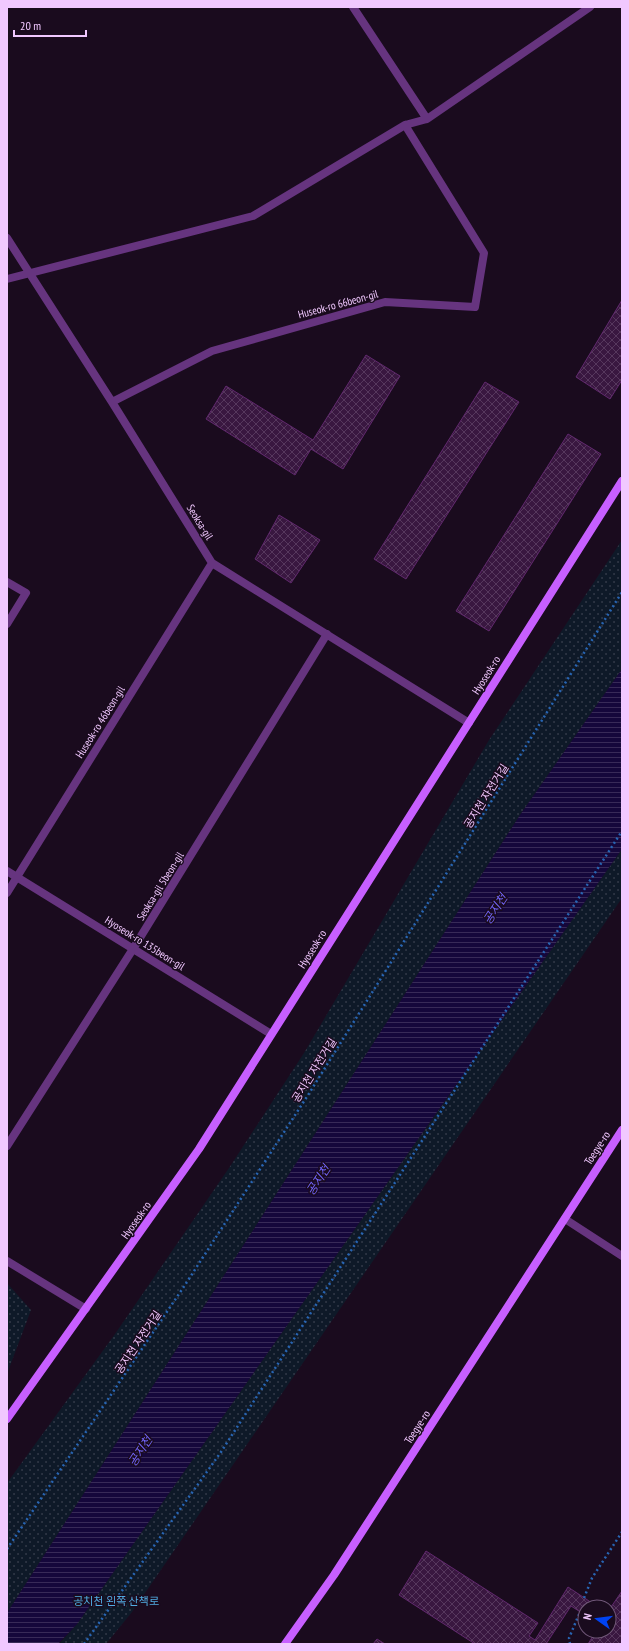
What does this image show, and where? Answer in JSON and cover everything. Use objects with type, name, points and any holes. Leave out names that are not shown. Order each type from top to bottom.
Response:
[{"type":"street","points":[[353,7],[427,119]]},
{"type":"street","points":[[7,279],[253,216],[404,125],[427,119],[590,7]]},
{"type":"street","name":"Huseok-ro 66beon-gil","points":[[112,402],[212,351],[385,302],[475,307],[484,253],[404,125]]},
{"type":"street","name":"Seoksa-gil","points":[[7,238],[30,272],[212,563],[469,723]]},
{"type":"street","name":"Hyoseok-ro","points":[[7,1419],[199,1149],[622,480]]},
{"type":"street","name":"Huseok-ro 46beon-gil","points":[[7,893],[212,563]]},
{"type":"street","points":[[7,582],[26,593],[7,624]]},
{"type":"street","name":"Seoksa-gil 5beon-gil","points":[[7,1146],[133,949],[326,634]]},
{"type":"street","name":"Hyoseok-ro 135beon-gil","points":[[7,871],[271,1034]]},
{"type":"street","name":"Toegye-ro","points":[[285,1644],[334,1575],[622,1130]]},
{"type":"street","points":[[565,1219],[622,1256]]},
{"type":"street","points":[[7,1261],[86,1309]]},
{"type":"path","name":"공지천 자전거길","points":[[7,1549],[185,1285],[284,1132],[412,930],[622,592]]},
{"type":"path","points":[[84,1644],[220,1452],[622,831]]},
{"type":"path","points":[[584,1598],[592,1578],[622,1532]]},
{"type":"path","points":[[570,1644],[569,1638],[577,1619]]},
{"type":"green space","points":[[622,540],[622,669],[520,815],[7,1613],[7,1483],[115,1334],[229,1168],[304,1053],[489,740]]},
{"type":"green space","name":"공치천 왼쪽 산책로","points":[[622,849],[622,898],[132,1612],[106,1644],[59,1644],[77,1624]]},
{"type":"green space","points":[[7,1283],[31,1310],[7,1374]]},
{"type":"water","name":"공지천","points":[[622,669],[622,849],[77,1624],[58,1644],[7,1644],[7,1613],[520,815]]},
{"type":"building","points":[[622,300],[622,380],[610,399],[576,377]]},
{"type":"building","points":[[366,355],[400,376],[343,469],[311,449],[295,475],[206,419],[226,386],[313,440]]},
{"type":"building","points":[[485,382],[519,402],[406,579],[374,559]]},
{"type":"building","points":[[568,434],[601,454],[489,631],[456,611]]},
{"type":"building","points":[[279,515],[320,540],[291,583],[255,559]]},
{"type":"building","points":[[426,1551],[538,1623],[529,1636],[535,1640],[568,1587],[586,1599],[577,1599],[577,1610],[571,1606],[546,1644],[475,1644],[399,1595]]},
{"type":"building","points":[[622,1591],[622,1644],[588,1644],[591,1639],[617,1639],[617,1599]]},
{"type":"building","points":[[377,1639],[385,1644],[373,1644]]}]
